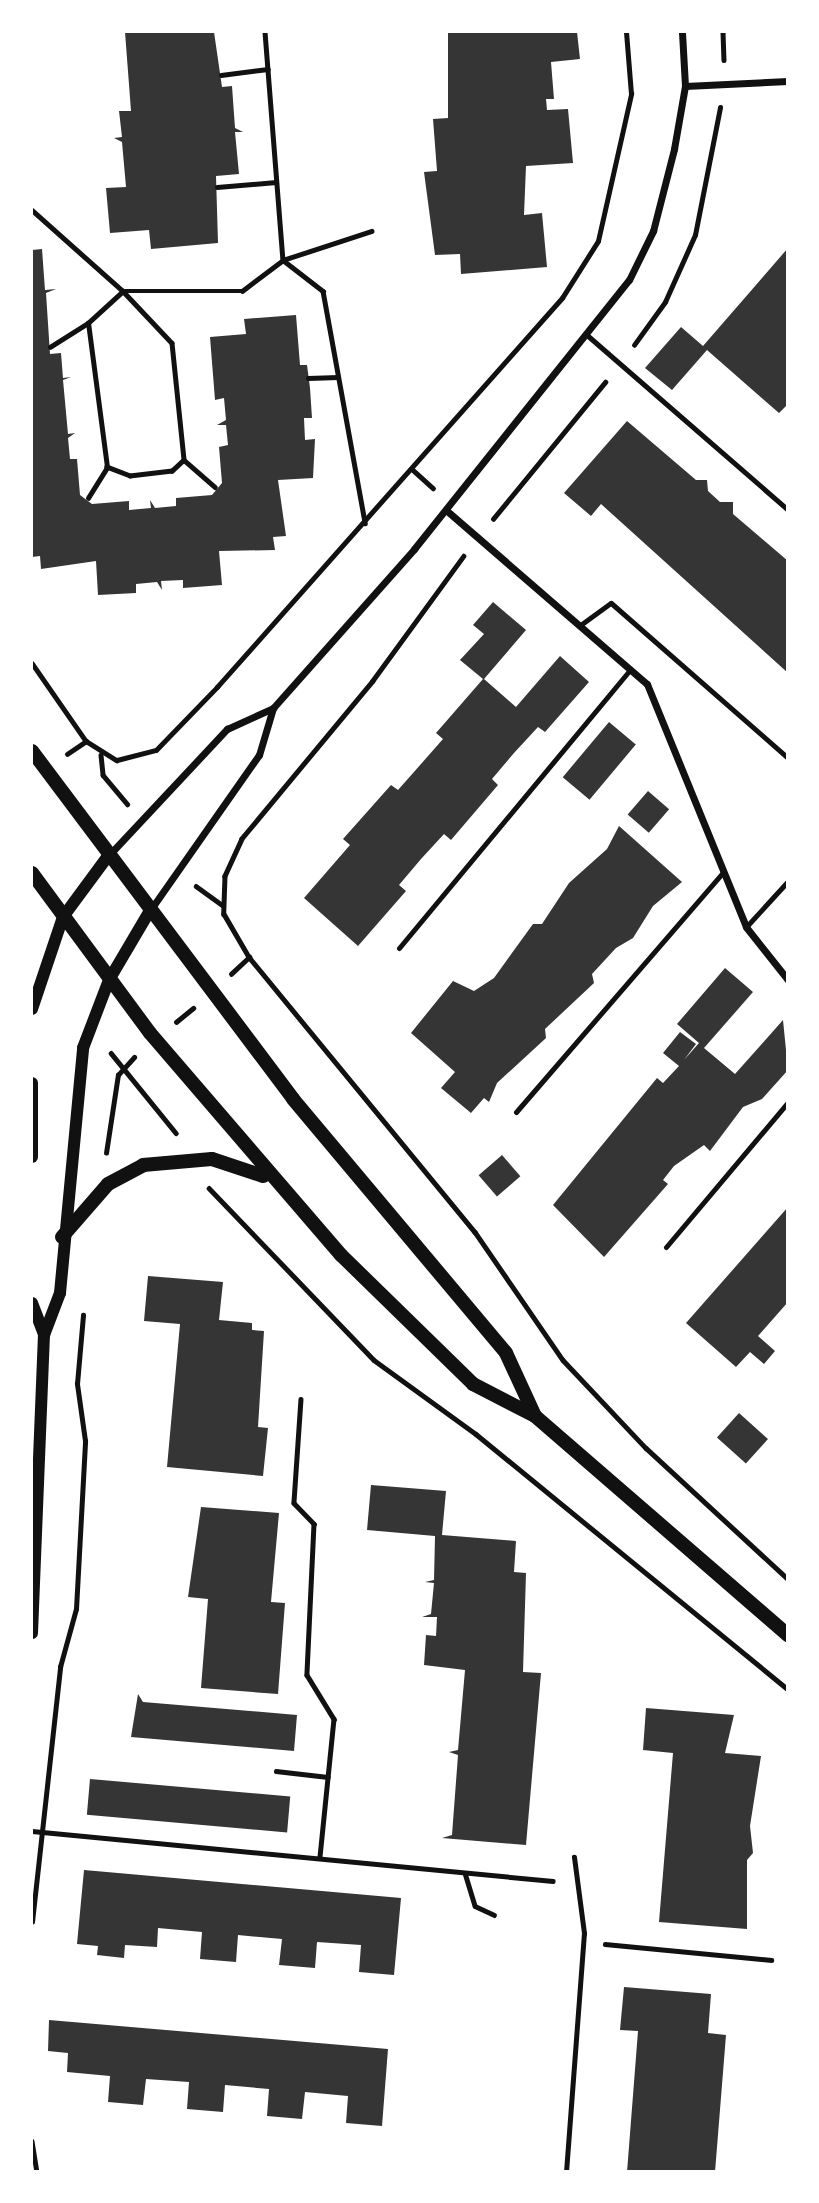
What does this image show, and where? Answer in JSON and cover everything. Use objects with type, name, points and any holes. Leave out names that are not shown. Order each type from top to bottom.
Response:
[{"type":"main road","points":[[32,751],[210,993],[506,1353],[535,1416]]},
{"type":"main road","points":[[32,873],[109,980],[273,1183],[473,1384],[535,1416],[788,1635]]},
{"type":"main road","points":[[62,1237],[100,1191],[143,1164],[182,1157],[234,1163],[273,1183]]},
{"type":"street","points":[[32,1009],[41,966],[63,917],[108,856],[227,729],[273,708],[446,510],[588,336],[629,280],[653,231],[685,86],[682,32]]},
{"type":"street","points":[[685,86],[788,81]]},
{"type":"street","points":[[446,510],[647,684],[746,927],[788,980]]},
{"type":"street","points":[[32,1633],[44,1335],[60,1293],[62,1237],[83,1048],[109,980],[149,912],[259,755],[273,708]]},
{"type":"street","points":[[32,1083],[32,1157]]},
{"type":"street","points":[[32,1303],[44,1335]]},
{"type":"lane","points":[[588,336],[788,510]]},
{"type":"lane","points":[[579,626],[611,603],[788,758]]},
{"type":"lane","points":[[399,948],[630,670]]},
{"type":"lane","points":[[516,1112],[722,873]]},
{"type":"lane","points":[[746,927],[788,881]]},
{"type":"lane","points":[[666,1247],[788,1102]]},
{"type":"lane","points":[[566,2172],[583,1942],[573,1857]]},
{"type":"path","points":[[265,32],[283,260],[323,291],[365,523]]},
{"type":"path","points":[[32,663],[86,741],[101,754],[127,760],[156,750],[217,687],[562,298],[598,241],[631,94],[626,32]]},
{"type":"path","points":[[221,75],[268,69]]},
{"type":"path","points":[[217,187],[276,182]]},
{"type":"path","points":[[32,211],[123,291],[172,343],[184,460],[215,487]]},
{"type":"path","points":[[50,347],[88,323],[123,291],[242,290],[283,260],[371,231]]},
{"type":"path","points":[[88,323],[107,467],[88,498]]},
{"type":"path","points":[[308,378],[338,377]]},
{"type":"path","points":[[107,467],[130,476],[172,471],[184,460]]},
{"type":"path","points":[[302,760],[228,865],[224,914],[249,957],[439,1185],[590,1391],[788,1579]]},
{"type":"path","points":[[100,1191],[118,1075],[249,957]]},
{"type":"path","points":[[32,1922],[39,1832],[60,1667],[76,1609],[85,1441],[77,1384],[83,1308]]},
{"type":"path","points":[[301,1399],[295,1503],[314,1524],[307,1675],[334,1718],[320,1856]]},
{"type":"path","points":[[276,1771],[328,1777]]},
{"type":"path","points":[[32,1831],[320,1856],[575,1883]]},
{"type":"path","points":[[465,1873],[475,1906],[494,1915]]},
{"type":"path","points":[[583,1942],[771,1960]]},
{"type":"path","points":[[32,2141],[37,2172]]},
{"type":"building","points":[[125,32],[214,32],[222,87],[232,86],[235,128],[243,132],[235,132],[239,174],[216,176],[218,243],[151,249],[149,230],[110,233],[106,188],[126,187],[122,142],[114,138],[122,137],[119,111],[131,111]]},
{"type":"building","points":[[448,32],[577,32],[580,59],[551,62],[554,99],[546,99],[547,110],[568,109],[573,163],[526,166],[524,215],[542,213],[547,267],[461,274],[460,254],[435,255],[424,172],[437,171],[433,119],[448,118]]},
{"type":"building","points":[[788,248],[788,404],[779,413],[707,350],[672,390],[645,368],[681,327],[703,346]]},
{"type":"building","points":[[42,249],[45,290],[56,289],[46,293],[50,354],[61,353],[63,378],[71,377],[63,380],[68,434],[75,433],[68,438],[70,459],[77,459],[80,495],[92,504],[129,501],[129,510],[151,508],[150,500],[155,508],[176,506],[176,498],[212,495],[222,483],[219,447],[228,445],[226,425],[217,425],[226,420],[224,398],[215,400],[210,337],[246,334],[244,319],[296,315],[300,365],[307,365],[310,388],[312,418],[304,418],[305,440],[315,439],[313,478],[278,480],[286,536],[273,537],[275,550],[219,551],[222,585],[183,588],[183,580],[161,581],[162,590],[157,582],[136,584],[136,593],[98,595],[96,561],[41,569],[40,556],[32,557],[32,250]]},
{"type":"building","points":[[627,421],[696,480],[707,480],[708,491],[720,502],[733,502],[733,514],[788,561],[788,673],[601,504],[591,516],[564,493]]},
{"type":"building","points":[[493,602],[526,630],[484,679],[516,707],[560,656],[589,682],[545,732],[538,727],[514,753],[492,779],[498,785],[451,840],[444,834],[421,859],[399,885],[406,891],[358,946],[304,898],[350,845],[343,839],[391,785],[398,790],[443,739],[436,733],[483,679],[460,660],[484,634],[473,625]]},
{"type":"building","points":[[609,722],[636,744],[590,800],[563,777]]},
{"type":"building","points":[[648,791],[669,809],[649,833],[628,814]]},
{"type":"building","points":[[619,826],[682,882],[653,906],[633,938],[616,948],[592,974],[594,983],[545,1029],[546,1038],[497,1083],[489,1102],[484,1098],[471,1113],[441,1088],[455,1072],[411,1033],[453,981],[474,991],[494,978],[533,924],[542,924],[569,883],[607,849]]},
{"type":"building","points":[[725,968],[753,992],[704,1048],[735,1074],[783,1020],[788,1070],[762,1099],[743,1107],[710,1151],[704,1145],[674,1166],[663,1180],[668,1184],[604,1257],[553,1205],[657,1078],[663,1083],[679,1066],[663,1053],[680,1032],[696,1044],[684,1060],[699,1043],[677,1024]]},
{"type":"building","points":[[502,1155],[520,1176],[497,1196],[479,1175]]},
{"type":"building","points":[[788,1207],[788,1302],[758,1336],[775,1351],[764,1364],[750,1352],[736,1367],[686,1323]]},
{"type":"building","points":[[148,1276],[223,1282],[219,1320],[252,1323],[252,1330],[264,1331],[258,1427],[268,1428],[263,1476],[167,1467],[180,1324],[144,1321]]},
{"type":"building","points":[[739,1413],[768,1439],[746,1464],[717,1438]]},
{"type":"building","points":[[371,1485],[446,1491],[442,1535],[516,1541],[514,1572],[526,1573],[523,1672],[541,1673],[526,1845],[442,1838],[452,1835],[458,1755],[449,1752],[458,1750],[465,1670],[424,1665],[426,1635],[436,1636],[437,1617],[422,1617],[431,1614],[434,1583],[425,1582],[434,1580],[435,1536],[367,1530]]},
{"type":"building","points":[[201,1507],[279,1513],[271,1602],[285,1603],[278,1694],[201,1688],[208,1599],[188,1597]]},
{"type":"building","points":[[138,1694],[143,1702],[297,1715],[294,1751],[131,1737]]},
{"type":"building","points":[[646,1708],[734,1715],[725,1753],[761,1756],[750,1826],[753,1853],[747,1860],[747,1929],[659,1922],[673,1753],[643,1750]]},
{"type":"building","points":[[90,1779],[290,1797],[287,1832],[87,1815]]},
{"type":"building","points":[[84,1870],[401,1898],[394,1975],[359,1972],[361,1945],[317,1942],[315,1968],[279,1965],[282,1939],[238,1935],[236,1962],[200,1959],[202,1932],[158,1928],[157,1947],[125,1945],[124,1958],[97,1955],[98,1946],[77,1944]]},
{"type":"building","points":[[624,1987],[711,1994],[708,2033],[726,2035],[715,2172],[627,2172],[638,2031],[620,2030]]},
{"type":"building","points":[[49,2020],[388,2049],[382,2126],[346,2123],[348,2096],[305,2092],[302,2119],[267,2116],[269,2089],[225,2085],[223,2112],[187,2109],[189,2082],[146,2079],[143,2105],[108,2102],[110,2076],[67,2072],[68,2053],[48,2051]]}]
